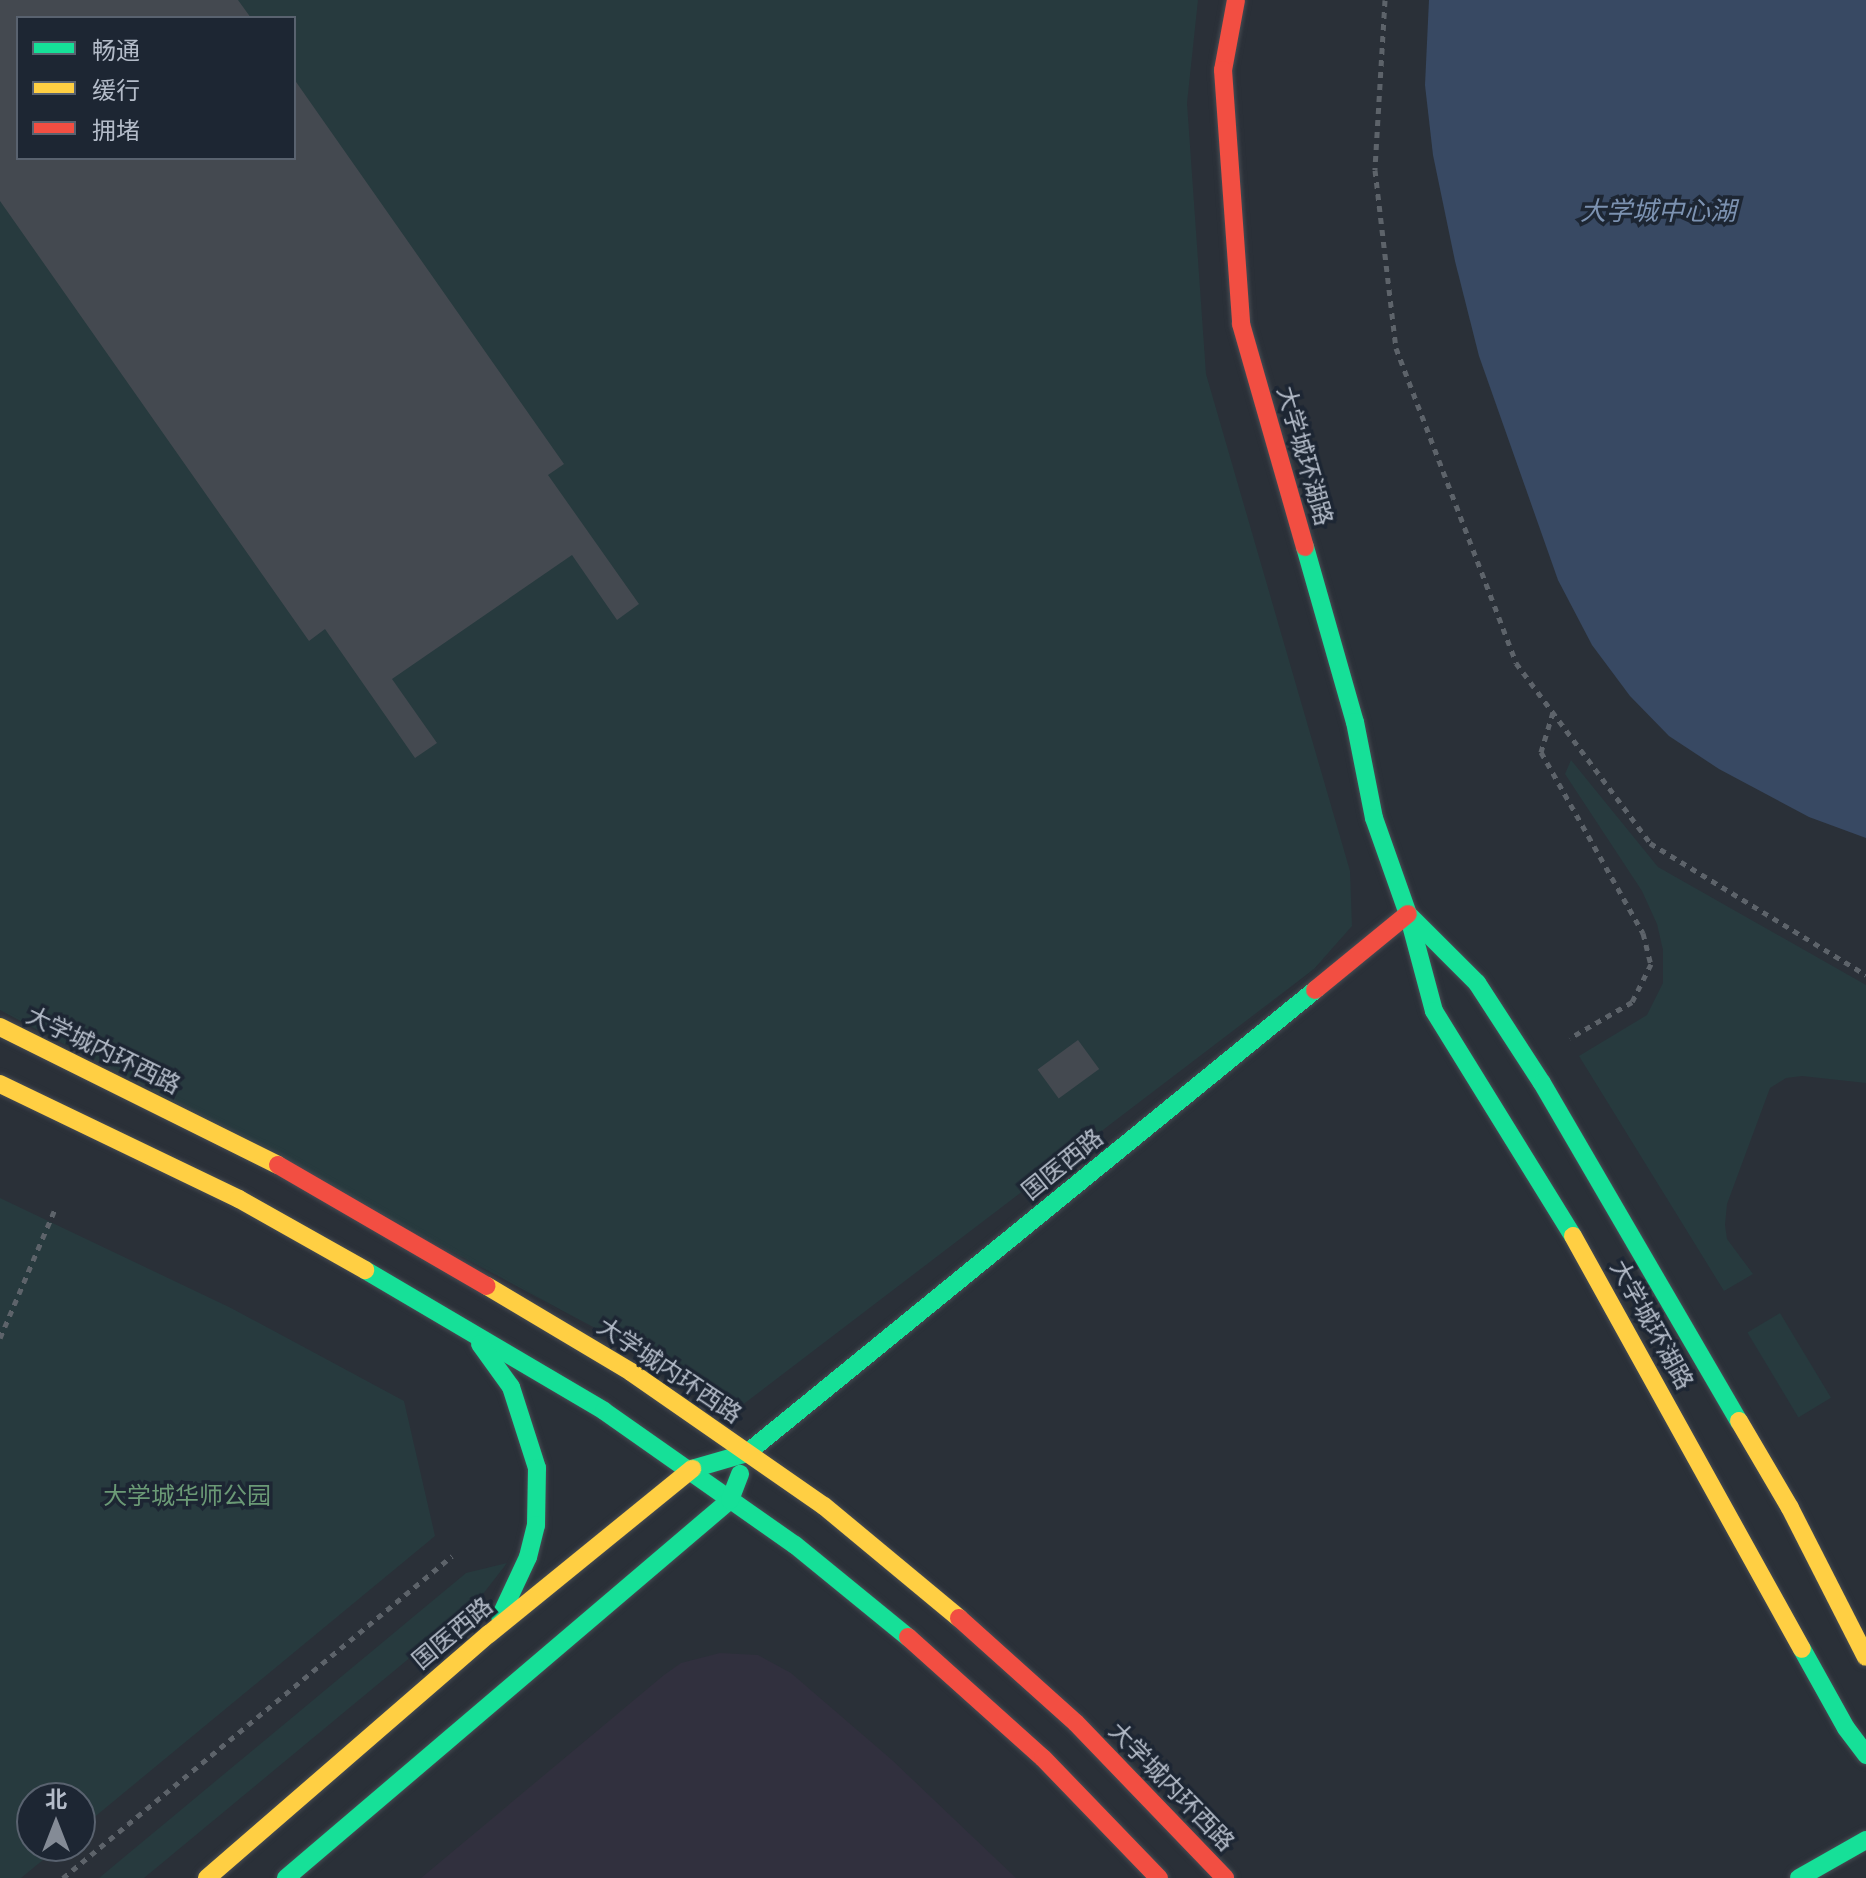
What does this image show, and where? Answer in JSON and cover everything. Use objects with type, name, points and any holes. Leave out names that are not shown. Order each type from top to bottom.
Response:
[{"type":"main road","name":"大学城环湖路","points":[[1236,0],[1223,70],[1241,324],[1355,722],[1374,818],[1408,914],[1434,1011],[1550,1195],[1786,1613],[1846,1728],[1866,1755]]},
{"type":"main road","name":"大学城环湖路","points":[[1408,914],[1477,983],[1542,1083],[1790,1508],[1866,1657]]},
{"type":"main road","name":"国医西路","points":[[207,1878],[489,1634],[688,1470],[747,1453],[1408,914]]},
{"type":"main road","name":"大学城内环西路","points":[[0,1027],[261,1156],[381,1222],[631,1372],[824,1506],[973,1630],[1076,1723],[1225,1878]]},
{"type":"main road","points":[[0,1084],[239,1199],[604,1411],[795,1545],[941,1666],[1043,1758],[1159,1878]]},
{"type":"main road","points":[[465,1328],[511,1387],[522,1413],[537,1468],[536,1525],[528,1557],[489,1634]]},
{"type":"main road","points":[[286,1878],[730,1500],[747,1453]]},
{"type":"main road","points":[[1799,1878],[1866,1840]]},
{"type":"path","points":[[1385,0],[1375,170],[1396,348],[1516,663],[1650,843],[1866,975]]},
{"type":"path","points":[[1553,711],[1541,752],[1643,933],[1651,964],[1632,1002],[1570,1038]]},
{"type":"path","points":[[0,1338],[55,1209]]},
{"type":"path","points":[[63,1878],[452,1556]]},
{"type":"shaded area","points":[[720,1653],[758,1655],[791,1673],[892,1760],[1016,1878],[421,1878],[664,1675],[681,1663]]},
{"type":"green space","points":[[0,0],[1198,0],[1187,103],[1206,374],[1350,871],[1352,926],[1314,969],[741,1406],[0,1010]]},
{"type":"green space","points":[[1571,760],[1658,867],[1866,985],[1866,1083],[1802,1076],[1786,1078],[1770,1088],[1727,1204],[1725,1225],[1727,1239],[1753,1274],[1724,1291],[1579,1056],[1647,1015],[1663,983],[1663,950],[1657,924],[1642,891],[1565,774]]},
{"type":"green space","name":"大学城华师公园","points":[[0,1198],[231,1308],[404,1401],[435,1536],[96,1816],[96,1782],[16,1782],[16,1862],[40,1862],[21,1878],[0,1878]]},
{"type":"green space","points":[[1780,1313],[1831,1398],[1798,1417],[1747,1333]]},
{"type":"green space","points":[[507,1563],[476,1603],[144,1878],[99,1878],[466,1573]]},
{"type":"water","name":"大学城中心湖","points":[[1429,0],[1866,0],[1866,838],[1809,817],[1719,769],[1669,736],[1630,696],[1592,645],[1558,580],[1479,356],[1455,261],[1433,155],[1425,85]]},
{"type":"building","points":[[0,0],[238,0],[250,16],[16,16],[16,160],[296,160],[296,82],[564,464],[548,475],[639,604],[617,620],[572,555],[392,679],[437,743],[415,758],[325,629],[309,641],[0,201]]},
{"type":"building","points":[[1078,1040],[1099,1069],[1059,1099],[1038,1069]]},
{"type":"traffic: fast","points":[[1305,547],[1355,722],[1374,818],[1408,914],[1434,1011],[1573,1236]]},
{"type":"traffic: fast","points":[[1410,916],[1477,983],[1542,1083],[1739,1421]]},
{"type":"traffic: fast","points":[[692,1469],[747,1453],[1315,990]]},
{"type":"traffic: fast","points":[[365,1270],[604,1411],[795,1545],[908,1637]]},
{"type":"traffic: fast","points":[[480,1344],[511,1387],[537,1468],[536,1525],[528,1557],[500,1617]]},
{"type":"traffic: fast","points":[[286,1878],[730,1500],[740,1474]]},
{"type":"traffic: fast","points":[[1802,1649],[1846,1728],[1866,1755]]},
{"type":"traffic: fast","points":[[1799,1878],[1866,1840]]},
{"type":"traffic: slow","points":[[0,1027],[278,1165]]},
{"type":"traffic: slow","points":[[0,1084],[239,1199],[365,1270]]},
{"type":"traffic: slow","points":[[1573,1236],[1802,1649]]},
{"type":"traffic: slow","points":[[487,1286],[631,1372],[824,1506],[959,1618]]},
{"type":"traffic: slow","points":[[1739,1421],[1790,1508],[1866,1657]]},
{"type":"traffic: slow","points":[[207,1878],[489,1634],[692,1469]]},
{"type":"traffic: jam","points":[[1236,0],[1223,70],[1241,324],[1305,547]]},
{"type":"traffic: jam","points":[[1315,990],[1408,914]]},
{"type":"traffic: jam","points":[[278,1165],[487,1286]]},
{"type":"traffic: jam","points":[[959,1618],[1076,1723],[1225,1878]]},
{"type":"traffic: jam","points":[[908,1637],[1043,1758],[1159,1878]]}]
